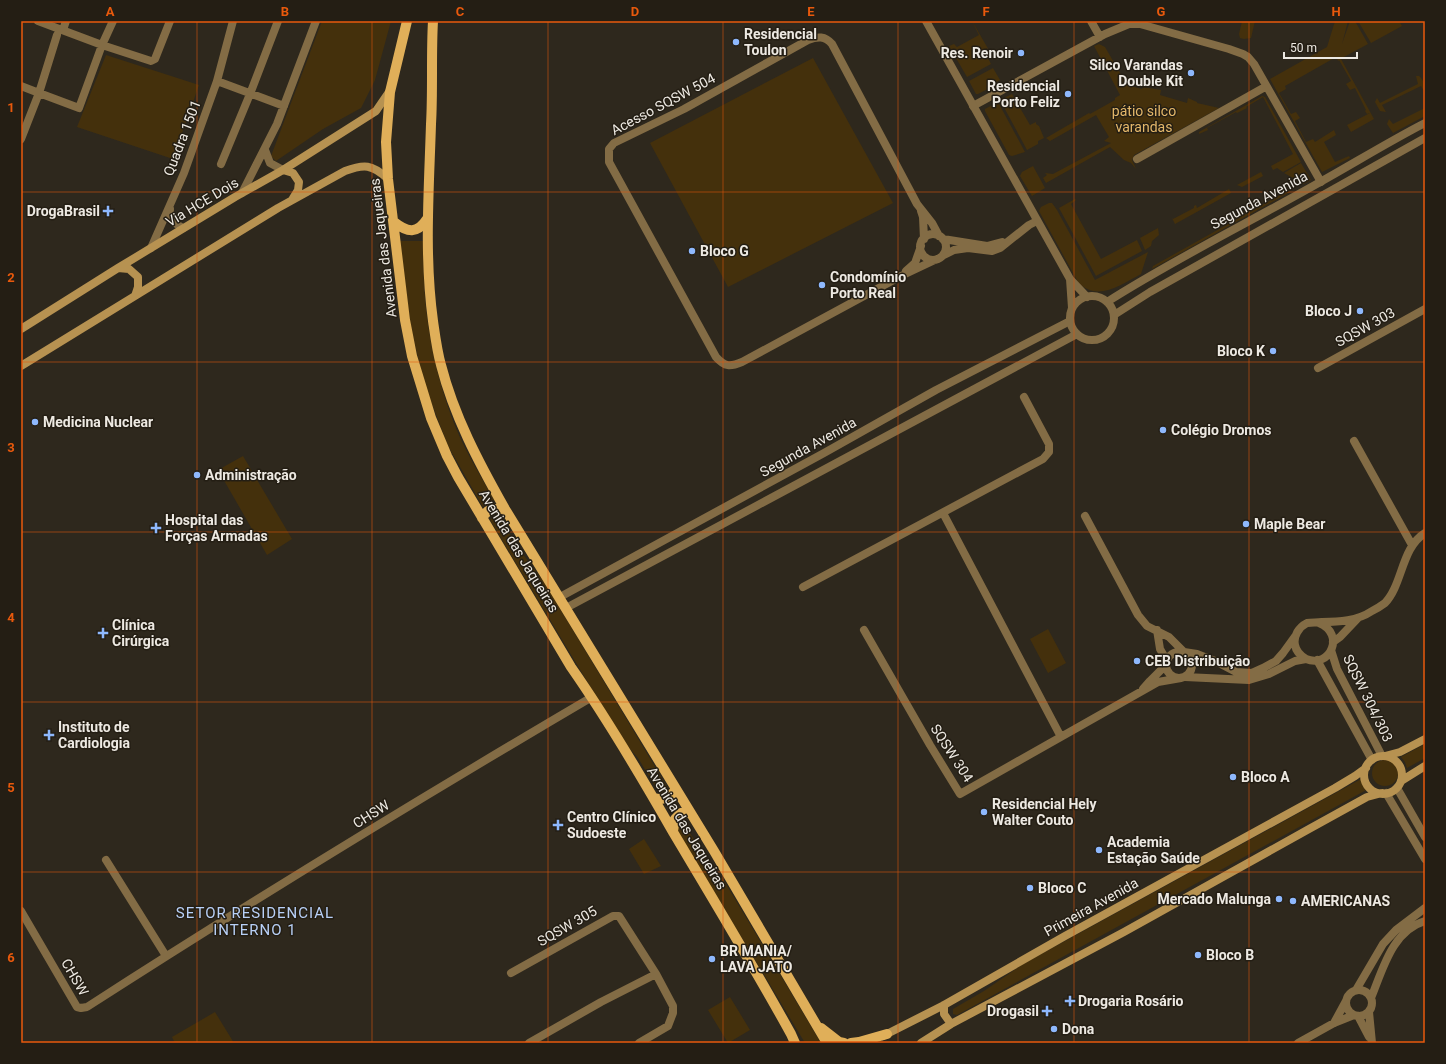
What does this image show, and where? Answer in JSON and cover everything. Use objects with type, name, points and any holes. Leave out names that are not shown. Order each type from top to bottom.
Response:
[{"type":"main road","name":"Avenida das Jaqueiras","points":[[407,21],[390,92],[386,142],[388,178],[405,320],[412,356],[431,418],[447,456],[482,518],[571,667],[592,697],[654,798],[751,961],[792,1040]]},
{"type":"main road","name":"Avenida das Jaqueiras","points":[[432,22],[432,98],[427,219],[429,283],[435,338],[440,364],[447,388],[464,432],[480,465],[505,509],[690,812],[827,1043]]},
{"type":"main road","name":"Via HCE Dois","points":[[21,329],[183,228],[283,170],[376,111],[390,92]]},
{"type":"main road","points":[[21,366],[293,199],[345,171],[355,167],[364,166],[374,168],[388,178]]},
{"type":"main road","points":[[283,170],[293,174],[299,182],[298,190],[293,199]]},
{"type":"main road","points":[[394,222],[404,229],[412,230],[420,227],[427,219]]},
{"type":"main road","points":[[118,268],[129,269],[138,276],[138,287],[135,296]]},
{"type":"main road","points":[[482,518],[490,509],[505,509]]},
{"type":"main road","points":[[1384,793],[1374,791],[1368,785],[1365,776],[1366,768],[1372,760],[1400,752],[1425,739]]},
{"type":"main road","points":[[1383,756],[1392,758],[1398,763],[1402,773],[1399,784]]},
{"type":"main road","points":[[921,1043],[951,1024],[1124,932],[1367,797],[1384,793],[1425,766]]},
{"type":"main road","name":"Primeira Avenida","points":[[868,1043],[944,1005],[1064,936],[1335,788],[1366,768]]},
{"type":"main road","points":[[654,798],[667,798],[676,790]]},
{"type":"main road","points":[[673,831],[675,819],[681,814],[690,812]]},
{"type":"main road","points":[[944,1005],[944,1014],[951,1024]]},
{"type":"main road","points":[[816,1025],[839,1042],[844,1043]]},
{"type":"main road","points":[[851,1043],[887,1034]]},
{"type":"street","points":[[38,21],[60,33],[102,45],[148,61],[154,60],[170,21]]},
{"type":"street","points":[[21,139],[60,33],[66,21]]},
{"type":"street","points":[[21,86],[79,108],[102,45],[113,21]]},
{"type":"street","name":"Quadra 1501","points":[[151,248],[171,204],[217,81],[233,21]]},
{"type":"street","points":[[221,164],[278,21]]},
{"type":"street","points":[[242,193],[265,150],[284,106],[316,21]]},
{"type":"street","points":[[926,21],[1070,279],[1087,298]]},
{"type":"street","points":[[1091,21],[1100,37]]},
{"type":"street","points":[[973,106],[1100,37],[1120,27],[1129,24],[1136,24],[1229,49],[1248,57],[1254,64],[1265,86],[1321,182]]},
{"type":"street","name":"Acesso SQSW 504","points":[[1008,240],[987,246],[965,244],[941,237],[914,198],[832,44],[823,37],[816,37],[808,40],[684,108],[614,143],[609,149],[609,162],[716,358],[727,365],[733,366],[742,362],[901,276],[954,250],[968,248],[992,251],[1000,248],[1008,240],[1037,221]]},
{"type":"street","points":[[217,81],[284,106]]},
{"type":"street","points":[[1137,159],[1265,86]]},
{"type":"street","name":"Segunda Avenida","points":[[1107,302],[1147,277],[1321,182],[1425,123]]},
{"type":"street","name":"Segunda Avenida","points":[[1114,315],[1155,289],[1425,138]]},
{"type":"street","points":[[265,150],[270,163],[283,170]]},
{"type":"street","name":"Quadra 1501","points":[[171,204],[171,220],[183,228]]},
{"type":"street","name":"Acesso SQSW 504","points":[[901,276],[915,262],[922,242],[923,217],[921,209]]},
{"type":"street","points":[[932,234],[941,237],[946,247],[941,257],[933,260],[925,257],[921,251],[922,242],[932,234]]},
{"type":"street","points":[[1070,279],[1072,308],[1070,321],[1072,328],[1077,334],[1086,340],[1097,340],[1102,338],[1113,326],[1114,315],[1111,308],[1107,302],[1099,298],[1082,299],[1072,308]]},
{"type":"street","name":"SQSW 303","points":[[1318,368],[1425,309]]},
{"type":"street","name":"Segunda Avenida","points":[[560,597],[936,390],[1070,321]]},
{"type":"street","name":"Segunda Avenida","points":[[566,608],[1077,334]]},
{"type":"street","points":[[803,587],[1043,459],[1047,455],[1050,448],[1047,438],[1024,397]]},
{"type":"street","points":[[1354,442],[1412,545]]},
{"type":"street","points":[[943,513],[1061,737]]},
{"type":"street","points":[[1085,516],[1138,615],[1147,626],[1157,630],[1169,637],[1191,658],[1193,667],[1189,674],[1183,678],[1173,676],[1169,673],[1160,649],[1157,630]]},
{"type":"street","points":[[1166,663],[1169,657],[1176,652],[1184,652],[1197,654],[1236,672],[1252,673],[1263,668],[1276,661],[1301,627],[1305,624],[1358,618],[1384,604],[1390,595],[1412,545],[1425,533]]},
{"type":"street","points":[[1333,642],[1340,637],[1358,618]]},
{"type":"street","points":[[1296,635],[1296,649],[1302,657],[1317,660],[1325,657],[1331,650],[1333,642],[1332,635],[1325,625],[1319,623]]},
{"type":"street","name":"SQSW 304","points":[[864,630],[960,794],[1158,682],[1183,678],[1249,680],[1269,674],[1295,661],[1306,659]]},
{"type":"street","name":"SQSW 304/303","points":[[1331,650],[1336,669],[1383,756]]},
{"type":"street","name":"SQSW 304/303","points":[[1317,660],[1372,760]]},
{"type":"street","name":"SQSW 304","points":[[1140,693],[1166,663]]},
{"type":"street","name":"CHSW","points":[[21,911],[79,1008],[87,1006],[461,774],[592,697]]},
{"type":"street","points":[[1399,784],[1425,837]]},
{"type":"street","points":[[1384,793],[1425,859]]},
{"type":"street","points":[[1408,830],[1418,825]]},
{"type":"street","points":[[106,860],[166,956]]},
{"type":"street","points":[[1356,990],[1383,944],[1398,933],[1425,908]]},
{"type":"street","name":"SQSW 305","points":[[511,973],[616,915],[621,918],[671,1001],[673,1013],[668,1026],[639,1043]]},
{"type":"street","points":[[1371,998],[1398,933],[1425,921]]},
{"type":"street","points":[[529,1043],[601,1002],[656,974]]},
{"type":"street","points":[[1334,1023],[1349,994],[1360,989],[1367,992],[1371,998],[1372,1005],[1369,1012],[1372,1043]]},
{"type":"street","points":[[1346,1001],[1347,1008],[1356,1016],[1372,1043]]},
{"type":"street","points":[[1298,1043],[1334,1023],[1369,1012]]},
{"type":"green space","points":[[322,21],[391,21],[375,80],[361,108],[323,129],[276,161],[271,156]]},
{"type":"green space","points":[[972,21],[994,59],[987,48],[984,50],[991,64],[967,77],[949,46],[954,44],[957,47],[979,35]]},
{"type":"green space","points":[[1242,21],[1255,21],[1251,38],[1240,38],[1239,34]]},
{"type":"green space","points":[[1335,21],[1348,21],[1342,44],[1350,21],[1355,21],[1368,44],[1342,58],[1336,57],[1285,86],[1286,89],[1279,93],[1291,114],[1296,112],[1300,118],[1295,121],[1306,142],[1313,139],[1315,142],[1334,130],[1336,135],[1324,142],[1335,162],[1349,156],[1350,158],[1322,172],[1270,79],[1327,47]]},
{"type":"green space","points":[[1358,21],[1399,21],[1402,26],[1371,43]]},
{"type":"green space","name":"pátio silco varandas","points":[[1099,44],[1105,47],[1127,85],[1142,89],[1143,87],[1161,90],[1160,95],[1187,103],[1188,98],[1197,103],[1219,108],[1134,155],[1132,160],[1136,169],[1131,163],[1124,160],[1110,147],[1046,183],[1043,178],[1047,175],[1045,173],[1053,174],[1111,143],[1104,141],[1109,137],[1096,115],[1050,141],[1046,138],[1115,100],[1115,98],[1120,95],[1094,46]]},
{"type":"green space","points":[[106,55],[199,85],[173,159],[77,127]]},
{"type":"green space","points":[[813,58],[893,203],[728,287],[650,143]]},
{"type":"green space","points":[[1337,58],[1341,59],[1374,119],[1351,132],[1347,125],[1370,113],[1367,114],[1365,111],[1366,110],[1355,88],[1350,90],[1346,84],[1351,81]]},
{"type":"green space","points":[[993,68],[1000,80],[990,86],[991,87],[1001,82],[978,94],[976,94],[969,81]]},
{"type":"green space","points":[[1416,76],[1419,76],[1423,81],[1425,87],[1424,91],[1421,86],[1382,105],[1386,112],[1380,111],[1375,102],[1377,98],[1380,103],[1418,84]]},
{"type":"green space","points":[[1012,94],[1030,125],[1036,122],[1044,138],[1038,141],[1038,144],[1027,150],[1000,100]]},
{"type":"green space","points":[[1262,96],[1265,97],[1301,162],[1283,172],[1277,168],[1273,170],[1271,166],[1293,154],[1263,97],[1246,107],[1247,108],[1237,113],[1236,112],[1199,134],[1199,132]]},
{"type":"green space","points":[[998,102],[1025,152],[1012,156],[1009,155],[985,111],[985,109]]},
{"type":"green space","points":[[1425,108],[1425,116],[1393,133],[1387,124],[1389,119],[1393,124]]},
{"type":"green space","points":[[1301,163],[1311,180],[1304,184],[1284,173]]},
{"type":"green space","points":[[1033,166],[1045,188],[1032,196],[1020,176],[1022,172]]},
{"type":"green space","points":[[1261,172],[1263,176],[1242,187],[1237,185]]},
{"type":"green space","points":[[1229,189],[1231,193],[1175,224],[1172,218],[1173,219],[1194,208],[1196,205],[1197,208]]},
{"type":"green space","points":[[1284,189],[1290,192],[1152,269],[1153,266],[1280,195]]},
{"type":"green space","points":[[1075,199],[1076,200],[1071,204],[1101,259],[1137,240],[1142,251],[1096,276],[1059,208]]},
{"type":"green space","points":[[1052,203],[1057,210],[1095,280],[1148,252],[1141,274],[1110,290],[1093,291],[1085,288],[1078,282],[1039,211],[1041,207]]},
{"type":"green space","points":[[1158,228],[1159,235],[1152,241],[1151,246],[1145,250],[1140,238]]},
{"type":"green space","points":[[400,241],[424,241],[427,315],[435,363],[449,410],[458,433],[494,500],[487,502],[483,507],[448,446],[425,386],[411,329]]},
{"type":"green space","points":[[243,456],[292,539],[267,555],[218,470]]},
{"type":"green space","points":[[494,516],[500,519],[522,553],[544,582],[669,790],[668,795],[660,794],[638,758],[623,741],[490,520]]},
{"type":"green space","points":[[1048,629],[1066,663],[1048,673],[1030,639]]},
{"type":"green space","points":[[1425,744],[1425,758],[1407,768],[1401,757]]},
{"type":"green space","points":[[1385,760],[1394,764],[1398,773],[1394,782],[1385,786],[1376,782],[1372,773],[1376,764]]},
{"type":"green space","points":[[1363,778],[1368,789],[957,1015],[953,1014],[953,1009],[984,991],[1023,964]]},
{"type":"green space","points":[[680,823],[685,825],[708,862],[723,879],[821,1043],[805,1043],[676,828]]},
{"type":"green space","points":[[644,839],[661,866],[644,874],[629,849]]},
{"type":"green space","points":[[730,997],[750,1030],[728,1043],[708,1010]]},
{"type":"green space","points":[[215,1012],[234,1043],[175,1043],[172,1037]]},
{"type":"place","name":"Residencial Toulon","points":[[736,42]]},
{"type":"place","name":"Res. Renoir","points":[[1021,53]]},
{"type":"place","name":"Silco Varandas Double Kit","points":[[1191,73]]},
{"type":"place","name":"Residencial Porto Feliz","points":[[1068,94]]},
{"type":"place","name":"DrogaBrasil","points":[[108,211]]},
{"type":"place","name":"Bloco G","points":[[692,251]]},
{"type":"place","name":"Condomínio Porto Real","points":[[822,285]]},
{"type":"place","name":"Bloco J","points":[[1360,311]]},
{"type":"place","name":"Bloco K","points":[[1273,351]]},
{"type":"place","name":"Medicina Nuclear","points":[[35,422]]},
{"type":"place","name":"Colégio Dromos","points":[[1163,430]]},
{"type":"place","name":"Administração","points":[[197,475]]},
{"type":"place","name":"Maple Bear","points":[[1246,524]]},
{"type":"place","name":"Hospital das Forças Armadas","points":[[156,528]]},
{"type":"place","name":"Clínica Cirúrgica","points":[[103,633]]},
{"type":"place","name":"CEB Distribuição","points":[[1137,661]]},
{"type":"place","name":"Instituto de Cardiologia","points":[[49,735]]},
{"type":"place","name":"Bloco A","points":[[1233,777]]},
{"type":"place","name":"Residencial Hely Walter Couto","points":[[984,812]]},
{"type":"place","name":"Centro Clínico Sudoeste","points":[[558,825]]},
{"type":"place","name":"Academia Estação Saúde","points":[[1099,850]]},
{"type":"place","name":"Bloco C","points":[[1030,888]]},
{"type":"place","name":"Mercado Malunga","points":[[1279,899]]},
{"type":"place","name":"AMERICANAS","points":[[1293,901]]},
{"type":"place","name":"Bloco B","points":[[1198,955]]},
{"type":"place","name":"BR MANIA/ LAVA JATO","points":[[712,959]]},
{"type":"place","name":"Drogaria Rosário","points":[[1070,1001]]},
{"type":"place","name":"Drogasil","points":[[1047,1011]]},
{"type":"place","name":"Dona","points":[[1054,1029]]},
{"type":"district","name":"SETOR RESIDENCIAL INTERNO 1","points":[[255,922]]}]
